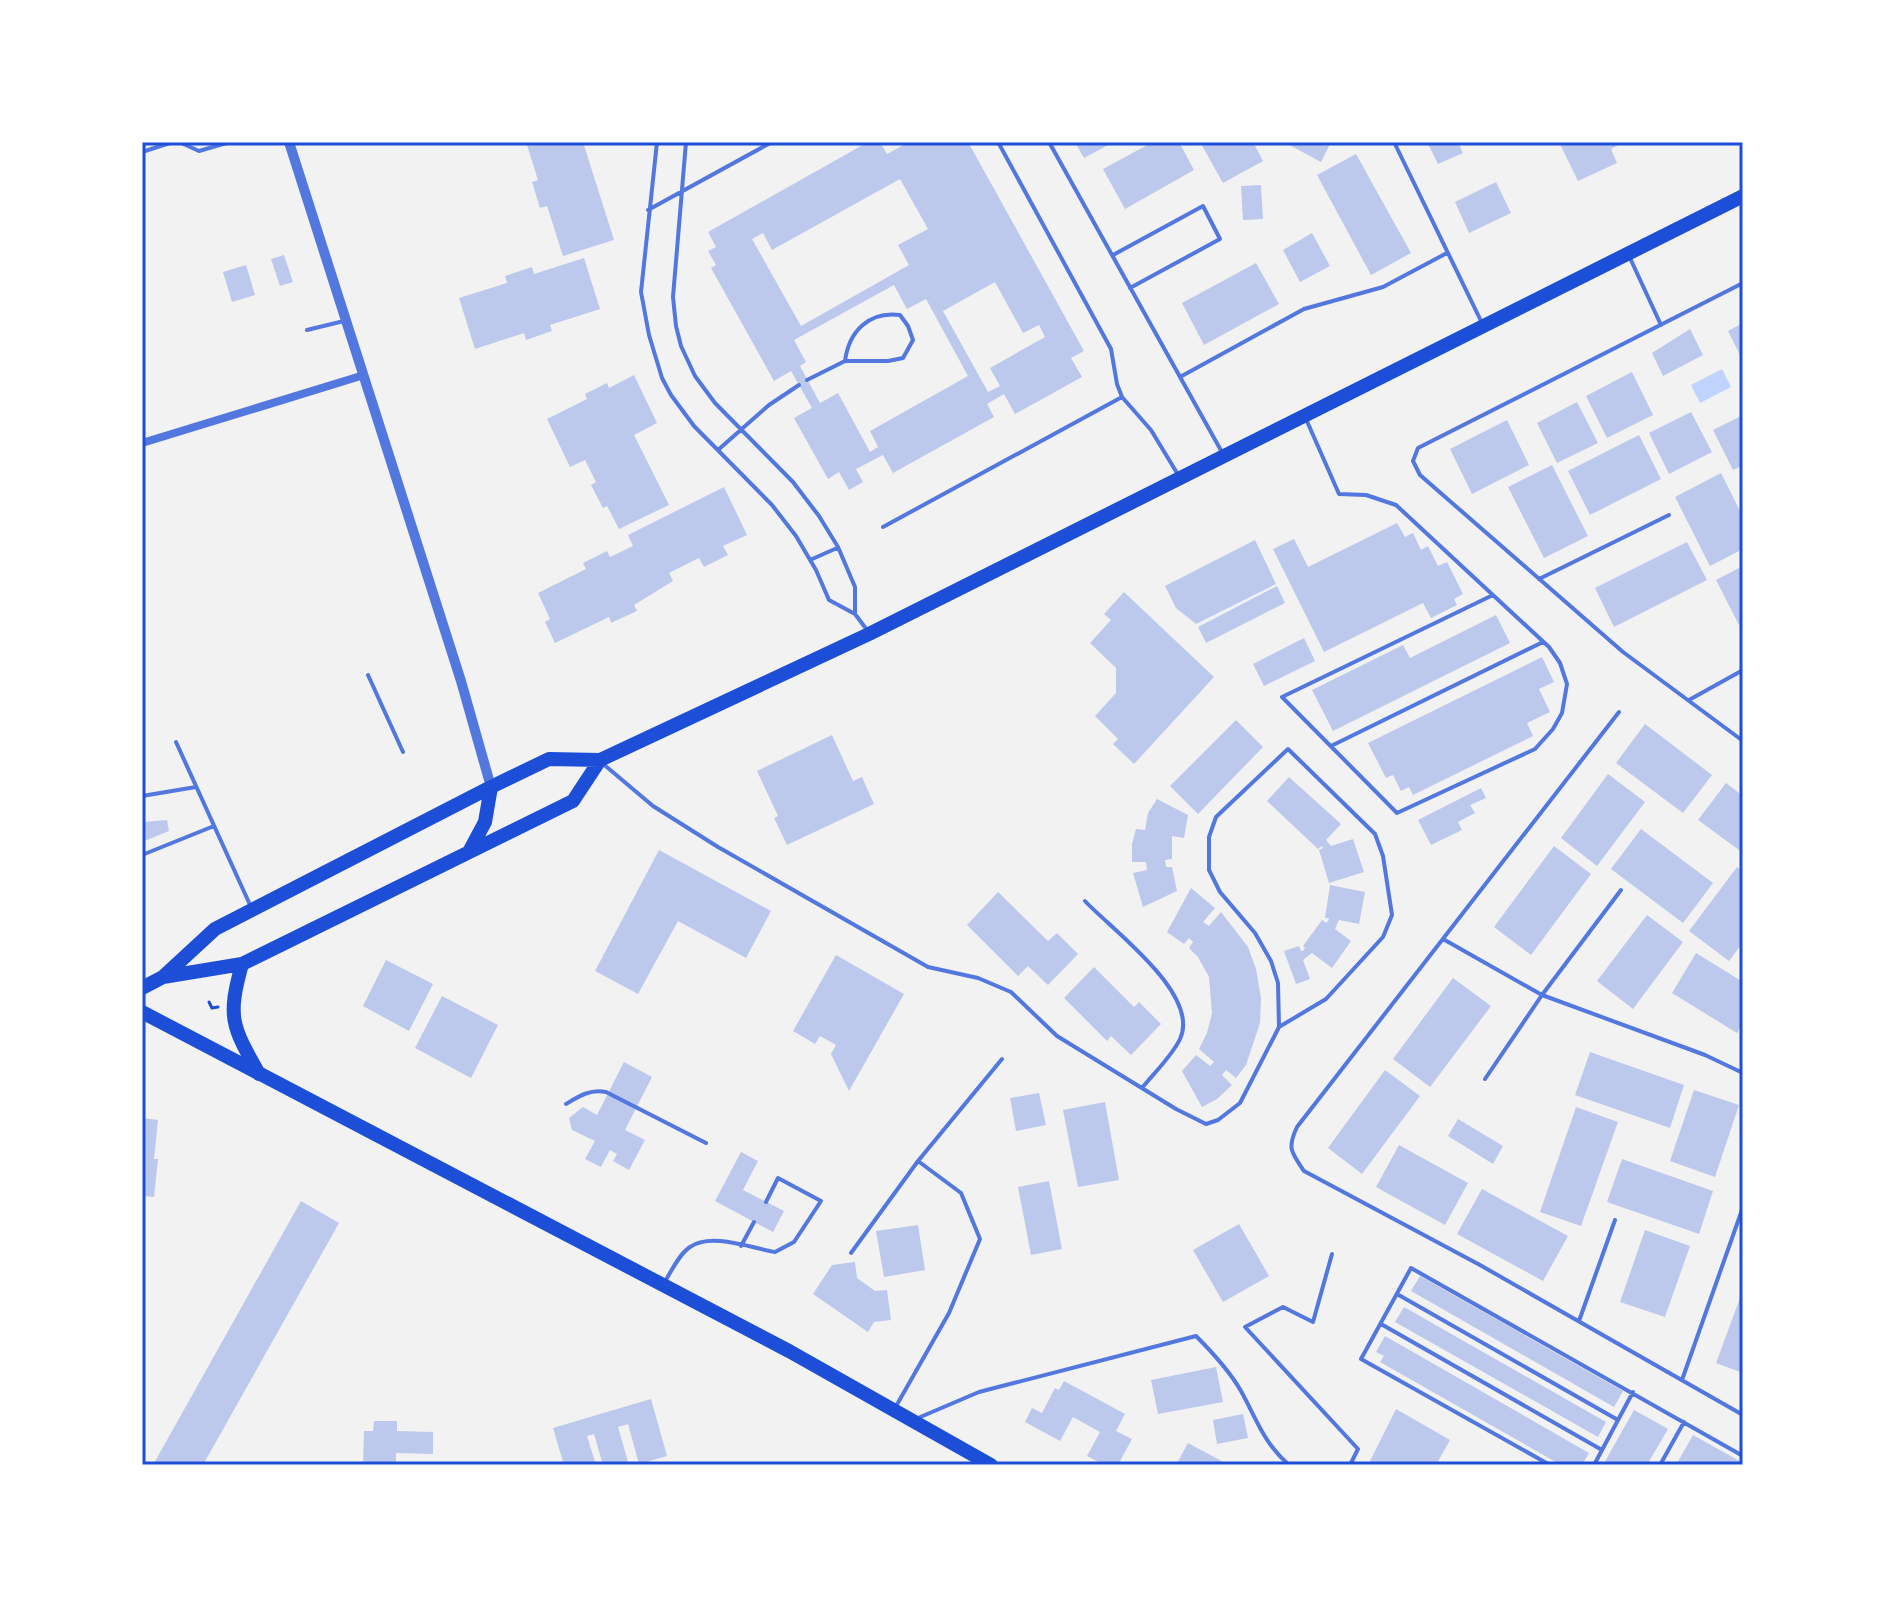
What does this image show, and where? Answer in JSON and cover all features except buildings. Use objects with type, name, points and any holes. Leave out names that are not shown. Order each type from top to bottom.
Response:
[{"type":"main road","points":[[142,988],[163,977],[215,929],[491,787],[549,759],[600,760],[869,634],[1743,196]]},
{"type":"main road","points":[[163,977],[242,964],[573,801],[600,760]]},
{"type":"main road","points":[[470,851],[485,822],[491,787]]},
{"type":"main road","points":[[242,964],[233,994],[235,1031],[260,1074]]},
{"type":"main road","points":[[142,1012],[789,1351],[991,1465]]},
{"type":"street","points":[[289,142],[461,681],[491,787]]},
{"type":"street","points":[[142,443],[364,375]]},
{"type":"lane","points":[[142,152],[176,142],[199,151],[230,142]]},
{"type":"lane","points":[[657,142],[641,292],[655,359],[682,411],[772,505],[810,560],[829,600],[855,614],[869,634]]},
{"type":"lane","points":[[686,142],[673,297],[681,346],[695,376],[715,403],[793,482],[819,516],[838,547],[855,587],[855,614]]},
{"type":"lane","points":[[648,210],[772,142]]},
{"type":"lane","points":[[998,142],[1111,349],[1122,397],[1151,430],[1181,479]]},
{"type":"lane","points":[[1049,142],[1225,457]]},
{"type":"lane","points":[[1394,142],[1484,327]]},
{"type":"lane","points":[[1112,255],[1203,206],[1220,239],[1130,288]]},
{"type":"lane","points":[[1180,377],[1304,309],[1383,287],[1447,253]]},
{"type":"lane","points":[[1628,254],[1661,325]]},
{"type":"lane","points":[[1743,283],[1418,448],[1413,461],[1420,475],[1623,652],[1743,741]]},
{"type":"lane","points":[[807,380],[845,361],[903,358],[913,340],[908,326],[900,315],[878,316],[855,331],[849,341],[845,361]]},
{"type":"lane","points":[[307,330],[347,320]]},
{"type":"lane","points":[[718,450],[769,405],[799,385]]},
{"type":"lane","points":[[883,527],[1122,397]]},
{"type":"lane","points":[[1305,417],[1339,494],[1366,495],[1396,505],[1493,595],[1543,642],[1560,663],[1567,684],[1562,713],[1553,729],[1535,749],[1397,813],[1282,697],[1493,595]]},
{"type":"lane","points":[[1539,579],[1669,515]]},
{"type":"lane","points":[[810,560],[838,547]]},
{"type":"lane","points":[[1331,746],[1543,642]]},
{"type":"lane","points":[[1688,700],[1743,670]]},
{"type":"lane","points":[[368,675],[403,752]]},
{"type":"lane","points":[[1619,712],[1297,1127],[1290,1141],[1292,1153],[1304,1171],[1480,1265],[1743,1415]]},
{"type":"lane","points":[[176,742],[252,909]]},
{"type":"lane","points":[[600,760],[653,806],[705,839],[928,967],[978,978],[1011,992],[1057,1036],[1206,1124],[1218,1120],[1240,1103],[1279,1027],[1278,983],[1271,961],[1255,933],[1220,892],[1209,870],[1209,837],[1216,817],[1288,749],[1375,834],[1383,856],[1392,915],[1383,937],[1326,999],[1279,1027]]},
{"type":"lane","points":[[142,796],[196,787]]},
{"type":"lane","points":[[142,855],[214,826]]},
{"type":"lane","points":[[1485,1079],[1542,995],[1621,890]]},
{"type":"lane","points":[[1085,901],[1168,983],[1179,1004],[1184,1026],[1180,1039],[1142,1088]]},
{"type":"lane","points":[[1443,939],[1542,995],[1705,1055],[1743,1073]]},
{"type":"lane","points":[[851,1253],[918,1161],[1002,1059]]},
{"type":"lane","points":[[566,1104],[582,1094],[597,1090],[606,1092],[706,1143]]},
{"type":"lane","points":[[894,1410],[949,1313],[980,1239],[961,1193],[918,1161]]},
{"type":"lane","points":[[663,1285],[687,1248],[700,1242],[722,1240],[775,1252],[794,1242],[821,1201],[778,1178],[766,1202]]},
{"type":"lane","points":[[1682,1380],[1743,1207]]},
{"type":"lane","points":[[1579,1321],[1615,1220]]},
{"type":"lane","points":[[741,1246],[754,1222]]},
{"type":"lane","points":[[1332,1254],[1313,1322],[1283,1307],[1245,1327],[1358,1449],[1350,1465]]},
{"type":"lane","points":[[1550,1465],[1361,1359],[1411,1268],[1743,1456]]},
{"type":"lane","points":[[1397,1294],[1618,1420]]},
{"type":"lane","points":[[1381,1324],[1602,1450]]},
{"type":"lane","points":[[912,1420],[979,1392],[1196,1336],[1219,1359],[1240,1390],[1272,1450],[1289,1465]]},
{"type":"lane","points":[[1594,1465],[1633,1392]]},
{"type":"lane","points":[[1660,1465],[1684,1422]]},
{"type":"path","points":[[207,1013],[212,1008]]},
{"type":"water","points":[[1722,369],[1731,387],[1700,403],[1691,385]]}]
